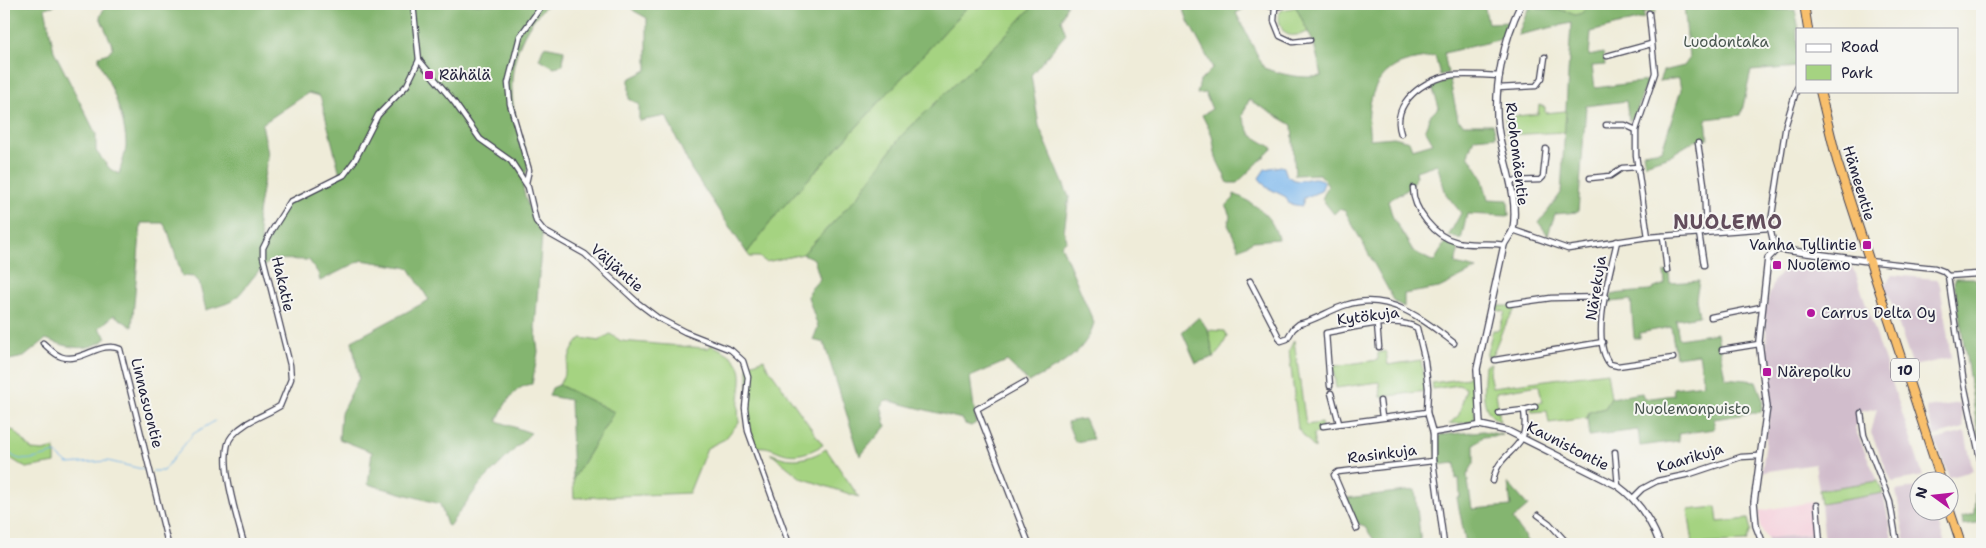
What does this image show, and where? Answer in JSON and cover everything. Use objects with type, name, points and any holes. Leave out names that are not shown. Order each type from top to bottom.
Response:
[{"type":"highway","points":[[1804,4],[1808,28]]},
{"type":"highway","name":"Hämeentie","points":[[1820,92],[1837,161],[1868,261],[1938,470]]},
{"type":"highway","points":[[1953,520],[1961,544]]},
{"type":"street","points":[[414,4],[419,60]]},
{"type":"street","points":[[526,183],[529,170],[510,104],[508,83],[520,36],[543,4]]},
{"type":"street","points":[[1261,4],[1275,7],[1286,4]]},
{"type":"street","name":"Ruohomäentie","points":[[1513,230],[1510,181],[1498,129],[1498,88],[1512,27],[1521,4]]},
{"type":"street","points":[[1275,7],[1274,22],[1280,36],[1293,42],[1310,40]]},
{"type":"street","points":[[1648,237],[1636,130],[1654,72],[1649,13]]},
{"type":"street","points":[[1607,56],[1652,44]]},
{"type":"street","points":[[1498,88],[1536,86],[1542,78],[1545,57]]},
{"type":"street","name":"Väljäntie","points":[[419,60],[454,102],[480,139],[511,161],[526,183],[536,221],[544,231],[585,254],[638,303],[658,318],[685,332],[731,350],[743,361],[748,377],[745,408],[748,431],[789,544]]},
{"type":"street","name":"Hakatie","points":[[244,544],[227,465],[227,443],[237,431],[254,418],[280,406],[291,380],[290,365],[263,257],[264,248],[280,215],[290,202],[344,175],[355,160],[378,115],[407,85],[419,60]]},
{"type":"street","points":[[1401,134],[1399,120],[1404,103],[1428,84],[1453,75],[1500,76]]},
{"type":"street","points":[[1777,249],[1770,228],[1786,124],[1796,91]]},
{"type":"street","points":[[1606,125],[1625,126],[1636,130]]},
{"type":"street","points":[[1698,142],[1704,184],[1706,233]]},
{"type":"street","points":[[1510,181],[1540,180],[1543,177],[1546,150]]},
{"type":"street","points":[[1590,178],[1610,176],[1622,168],[1639,166]]},
{"type":"street","points":[[1413,188],[1416,203],[1432,227],[1440,234],[1457,242],[1504,245]]},
{"type":"street","points":[[1480,425],[1477,369],[1504,245],[1513,230],[1568,249],[1648,237],[1770,228]]},
{"type":"street","points":[[1699,233],[1704,265]]},
{"type":"street","points":[[1663,236],[1667,271]]},
{"type":"street","name":"Närekuja","points":[[1617,241],[1602,318],[1605,356],[1610,364],[1615,366],[1673,358]]},
{"type":"street","points":[[1777,249],[1943,270],[1948,276],[1964,384],[1982,468]]},
{"type":"street","points":[[1763,544],[1754,519],[1759,456],[1768,400],[1759,344],[1761,307],[1767,262],[1777,249]]},
{"type":"street","points":[[1948,276],[1977,274],[1982,270]]},
{"type":"street","points":[[1250,282],[1281,341],[1287,339],[1293,329],[1299,324],[1347,304],[1369,299],[1396,306],[1424,322],[1454,343]]},
{"type":"street","points":[[1508,304],[1551,298],[1606,297]]},
{"type":"street","points":[[1711,317],[1761,307]]},
{"type":"street","points":[[1418,331],[1424,322]]},
{"type":"street","name":"Kytökuja","points":[[1330,386],[1326,333],[1377,324],[1405,323],[1417,328],[1428,388],[1427,412],[1433,433],[1433,461],[1444,544]]},
{"type":"street","points":[[1377,324],[1379,347]]},
{"type":"street","points":[[1495,360],[1603,342]]},
{"type":"street","name":"Linnasuontie","points":[[43,343],[58,355],[69,358],[83,357],[111,347],[120,349],[168,544]]},
{"type":"street","points":[[1722,350],[1759,344]]},
{"type":"street","points":[[1025,382],[977,409],[1029,544]]},
{"type":"street","points":[[1331,393],[1339,423]]},
{"type":"street","points":[[1380,400],[1382,417]]},
{"type":"street","points":[[1499,413],[1535,407]]},
{"type":"street","points":[[1493,481],[1499,463],[1522,437],[1525,424],[1524,410]]},
{"type":"street","points":[[1323,426],[1427,412]]},
{"type":"street","points":[[1861,413],[1864,435],[1890,502],[1897,544]]},
{"type":"street","name":"Kaunistontie","points":[[1433,433],[1480,425],[1499,428],[1522,437],[1618,486],[1634,497],[1648,517],[1660,544]]},
{"type":"street","points":[[1615,452],[1618,486]]},
{"type":"street","name":"Kaarikuja","points":[[1634,497],[1642,489],[1657,481],[1690,474],[1741,456],[1759,456]]},
{"type":"street","name":"Rasinkuja","points":[[1357,529],[1334,475],[1338,472],[1433,461]]},
{"type":"street","points":[[1817,505],[1820,544]]},
{"type":"street","points":[[1538,515],[1549,523],[1568,544]]},
{"type":"shaded area","points":[[1796,262],[1845,265],[1852,268],[1856,274],[1921,470],[1908,470],[1908,479],[1892,482],[1871,433],[1877,408],[1860,412],[1855,429],[1878,481],[1819,490],[1815,464],[1762,472],[1770,410],[1765,309],[1774,281],[1783,270]]},
{"type":"shaded area","points":[[1892,275],[1936,279],[1940,285],[1951,358],[1913,366],[1885,285]]},
{"type":"shaded area","points":[[1960,403],[1964,428],[1934,436],[1926,408]]},
{"type":"shaded area","points":[[1965,432],[1973,471],[1958,475],[1958,470],[1946,470],[1935,440]]},
{"type":"shaded area","points":[[1908,489],[1908,520],[1937,520],[1945,544],[1906,544],[1896,491]]},
{"type":"shaded area","points":[[1883,493],[1893,544],[1825,544],[1821,504]]},
{"type":"shaded area","points":[[1812,502],[1816,533],[1767,538],[1760,527],[1759,511]]},
{"type":"shaded area","points":[[1813,534],[1814,544],[1770,544],[1767,538]]},
{"type":"green space","points":[[4,4],[59,4],[45,8],[54,51],[96,134],[96,151],[110,169],[119,174],[126,147],[126,137],[113,91],[99,61],[99,56],[108,53],[113,47],[100,17],[106,4],[548,4],[528,28],[521,42],[513,72],[512,87],[516,119],[528,162],[523,182],[524,190],[533,218],[542,234],[535,328],[538,352],[532,384],[520,388],[510,397],[497,421],[531,433],[480,484],[449,526],[440,504],[368,484],[372,452],[339,439],[341,413],[359,378],[352,341],[429,300],[409,268],[362,260],[320,281],[318,273],[309,260],[274,260],[262,268],[232,301],[206,310],[199,282],[194,277],[182,276],[168,231],[163,223],[141,223],[132,327],[114,315],[99,328],[107,338],[92,346],[77,348],[46,339],[24,357],[4,361]],"holes":[[[308,93],[319,96],[340,174],[338,177],[290,199],[262,243],[257,219],[268,154],[262,124]]]},
{"type":"green space","points":[[628,4],[970,4],[780,210],[747,253],[691,169],[666,116],[639,121],[639,104],[629,99],[629,79],[647,70],[647,18],[634,11]]},
{"type":"green space","points":[[970,4],[1035,4],[997,44],[902,135],[857,197],[803,254],[766,262],[759,257],[750,257],[747,253],[780,210]]},
{"type":"green space","points":[[1035,4],[1067,4],[1061,20],[1066,34],[1031,75],[1039,126],[1069,197],[1064,231],[1067,240],[1061,245],[1094,323],[1084,344],[1076,352],[1059,365],[1029,382],[1007,361],[970,377],[976,423],[971,426],[965,424],[962,419],[886,400],[881,405],[886,426],[860,456],[824,343],[813,340],[818,327],[808,297],[809,291],[820,279],[814,259],[803,254],[858,196],[902,135],[997,44]]},
{"type":"green space","points":[[1182,4],[1253,4],[1236,13],[1264,68],[1299,77],[1322,76],[1314,44],[1296,7],[1300,4],[1484,4],[1488,23],[1511,22],[1506,38],[1444,53],[1448,73],[1440,75],[1435,56],[1396,66],[1380,80],[1371,98],[1369,108],[1370,139],[1394,137],[1409,141],[1412,149],[1433,143],[1425,129],[1430,116],[1439,107],[1432,87],[1450,80],[1458,120],[1464,124],[1493,124],[1496,136],[1474,138],[1468,155],[1482,177],[1488,199],[1508,200],[1509,216],[1467,214],[1461,240],[1449,235],[1461,213],[1446,194],[1437,164],[1416,171],[1417,176],[1407,190],[1388,201],[1393,218],[1414,252],[1434,262],[1445,242],[1459,248],[1455,264],[1477,269],[1439,288],[1404,294],[1404,307],[1395,302],[1345,211],[1339,209],[1334,214],[1322,199],[1328,186],[1320,174],[1295,175],[1292,125],[1249,100],[1242,116],[1251,135],[1273,148],[1237,183],[1228,183],[1216,158],[1212,135],[1202,115],[1212,109],[1205,93],[1197,94],[1200,81],[1213,68],[1188,21]]},
{"type":"green space","points":[[1531,4],[1642,4],[1518,35]]},
{"type":"green space","points":[[1589,4],[1642,4],[1644,18],[1591,32],[1589,56],[1603,53],[1605,65],[1592,66],[1595,88],[1647,81],[1636,113],[1629,121],[1626,101],[1586,106],[1578,212],[1555,214],[1548,235],[1539,223],[1561,193],[1571,23],[1518,35],[1528,9],[1562,10],[1575,15],[1582,13]]},
{"type":"green space","points":[[1642,4],[1653,4],[1655,13],[1644,12]]},
{"type":"green space","name":"Luodontaka","points":[[1684,4],[1775,4],[1777,10],[1795,10],[1799,28],[1796,28],[1796,67],[1751,71],[1741,115],[1706,119],[1708,139],[1694,141],[1669,156],[1645,164],[1643,153],[1662,150],[1681,90],[1679,78],[1659,81],[1663,71],[1684,66],[1689,59]]},
{"type":"green space","points":[[1296,7],[1308,32],[1290,35],[1281,28],[1278,15],[1282,10]]},
{"type":"green space","points":[[544,46],[564,50],[563,65],[554,67],[539,59]]},
{"type":"green space","points":[[1539,105],[1545,107],[1545,113],[1566,111],[1565,132],[1507,135],[1505,117],[1538,114]]},
{"type":"green space","points":[[1234,194],[1262,211],[1276,231],[1278,239],[1253,241],[1239,249],[1228,224],[1230,216],[1226,206],[1234,198]]},
{"type":"green space","name":"Nuolemonpuisto","points":[[1669,271],[1670,283],[1699,281],[1696,299],[1699,316],[1676,320],[1679,339],[1717,333],[1725,378],[1756,381],[1763,400],[1761,412],[1714,419],[1714,429],[1678,434],[1679,441],[1640,446],[1638,430],[1589,436],[1587,418],[1589,412],[1605,408],[1611,398],[1642,393],[1644,399],[1674,395],[1673,388],[1704,384],[1699,354],[1676,357],[1671,327],[1640,333],[1640,338],[1634,338],[1631,300],[1610,302],[1612,294],[1647,291],[1665,284],[1664,272]]},
{"type":"green space","points":[[1956,278],[1974,278],[1982,290],[1982,419],[1979,438],[1954,282]]},
{"type":"green space","points":[[1498,306],[1517,306],[1502,331],[1492,356],[1486,356],[1493,330],[1499,330],[1505,312],[1497,310]]},
{"type":"green space","points":[[1199,317],[1208,330],[1214,357],[1196,363],[1182,332]]},
{"type":"green space","points":[[1208,330],[1224,331],[1227,337],[1214,357]]},
{"type":"green space","points":[[610,334],[621,341],[704,348],[709,348],[711,345],[726,352],[735,360],[740,368],[739,422],[725,439],[707,448],[689,493],[574,498],[573,479],[614,412],[559,385],[565,373],[570,355],[581,338],[599,341]]},
{"type":"green space","points":[[1294,340],[1306,425],[1321,423],[1323,432],[1313,434],[1315,449],[1298,429],[1289,351]]},
{"type":"green space","points":[[1386,351],[1388,365],[1421,360],[1425,391],[1381,397],[1379,382],[1336,388],[1333,366],[1378,360],[1378,353]]},
{"type":"green space","points":[[764,359],[823,445],[797,455],[786,454],[766,447],[756,447],[748,424],[748,365]]},
{"type":"green space","points":[[1473,361],[1475,419],[1473,422],[1449,424],[1459,415],[1466,388],[1458,385],[1433,389],[1432,383],[1468,378]]},
{"type":"green space","points":[[1491,363],[1489,373],[1492,387],[1607,372],[1611,398],[1605,408],[1589,412],[1587,418],[1549,423],[1547,411],[1532,412],[1531,404],[1542,402],[1539,385],[1496,392],[1500,421],[1488,412],[1485,405],[1485,365]]},
{"type":"green space","points":[[559,385],[614,412],[573,479],[570,400],[549,396],[552,388]]},
{"type":"green space","points":[[1083,419],[1093,439],[1075,442],[1067,422]]},
{"type":"green space","points":[[4,428],[15,431],[32,450],[43,451],[55,448],[55,463],[26,468],[4,454]]},
{"type":"green space","points":[[1483,431],[1503,435],[1483,437],[1474,444],[1474,463],[1467,475],[1472,509],[1511,506],[1508,483],[1528,506],[1513,519],[1529,544],[1466,544],[1457,498],[1460,497],[1459,478],[1456,479],[1455,463],[1438,465],[1435,440],[1440,435]]},
{"type":"green space","points":[[826,449],[859,497],[801,478],[770,453],[784,458],[798,459],[812,456]]},
{"type":"green space","points":[[1878,481],[1883,493],[1821,504],[1819,490]]},
{"type":"green space","points":[[1415,490],[1421,544],[1377,544],[1364,526],[1357,523],[1347,498]]},
{"type":"green space","points":[[1975,493],[1982,498],[1982,522],[1963,525],[1962,517],[1974,514]]},
{"type":"green space","points":[[1716,507],[1718,522],[1748,519],[1751,530],[1746,542],[1693,544],[1688,510]]},
{"type":"water","points":[[1284,167],[1287,176],[1295,180],[1317,178],[1321,180],[1324,183],[1321,191],[1304,198],[1302,206],[1289,204],[1286,197],[1266,187],[1259,178],[1265,169]]},
{"type":"waterway","points":[[153,471],[163,471],[193,434],[215,421]]},
{"type":"waterway","points":[[4,448],[13,456],[23,459],[34,459],[55,453],[68,464],[108,461],[146,470]]},
{"type":"place","name":"Rähälä","points":[[429,75]]},
{"type":"place","name":"Vanha Tyllintie","points":[[1867,245]]},
{"type":"place","name":"Nuolemo","points":[[1777,265]]},
{"type":"place","name":"Carrus Delta Oy","points":[[1811,313]]},
{"type":"place","name":"Närepolku","points":[[1767,372]]},
{"type":"district","name":"NUOLEMO","points":[[1728,222]]}]
